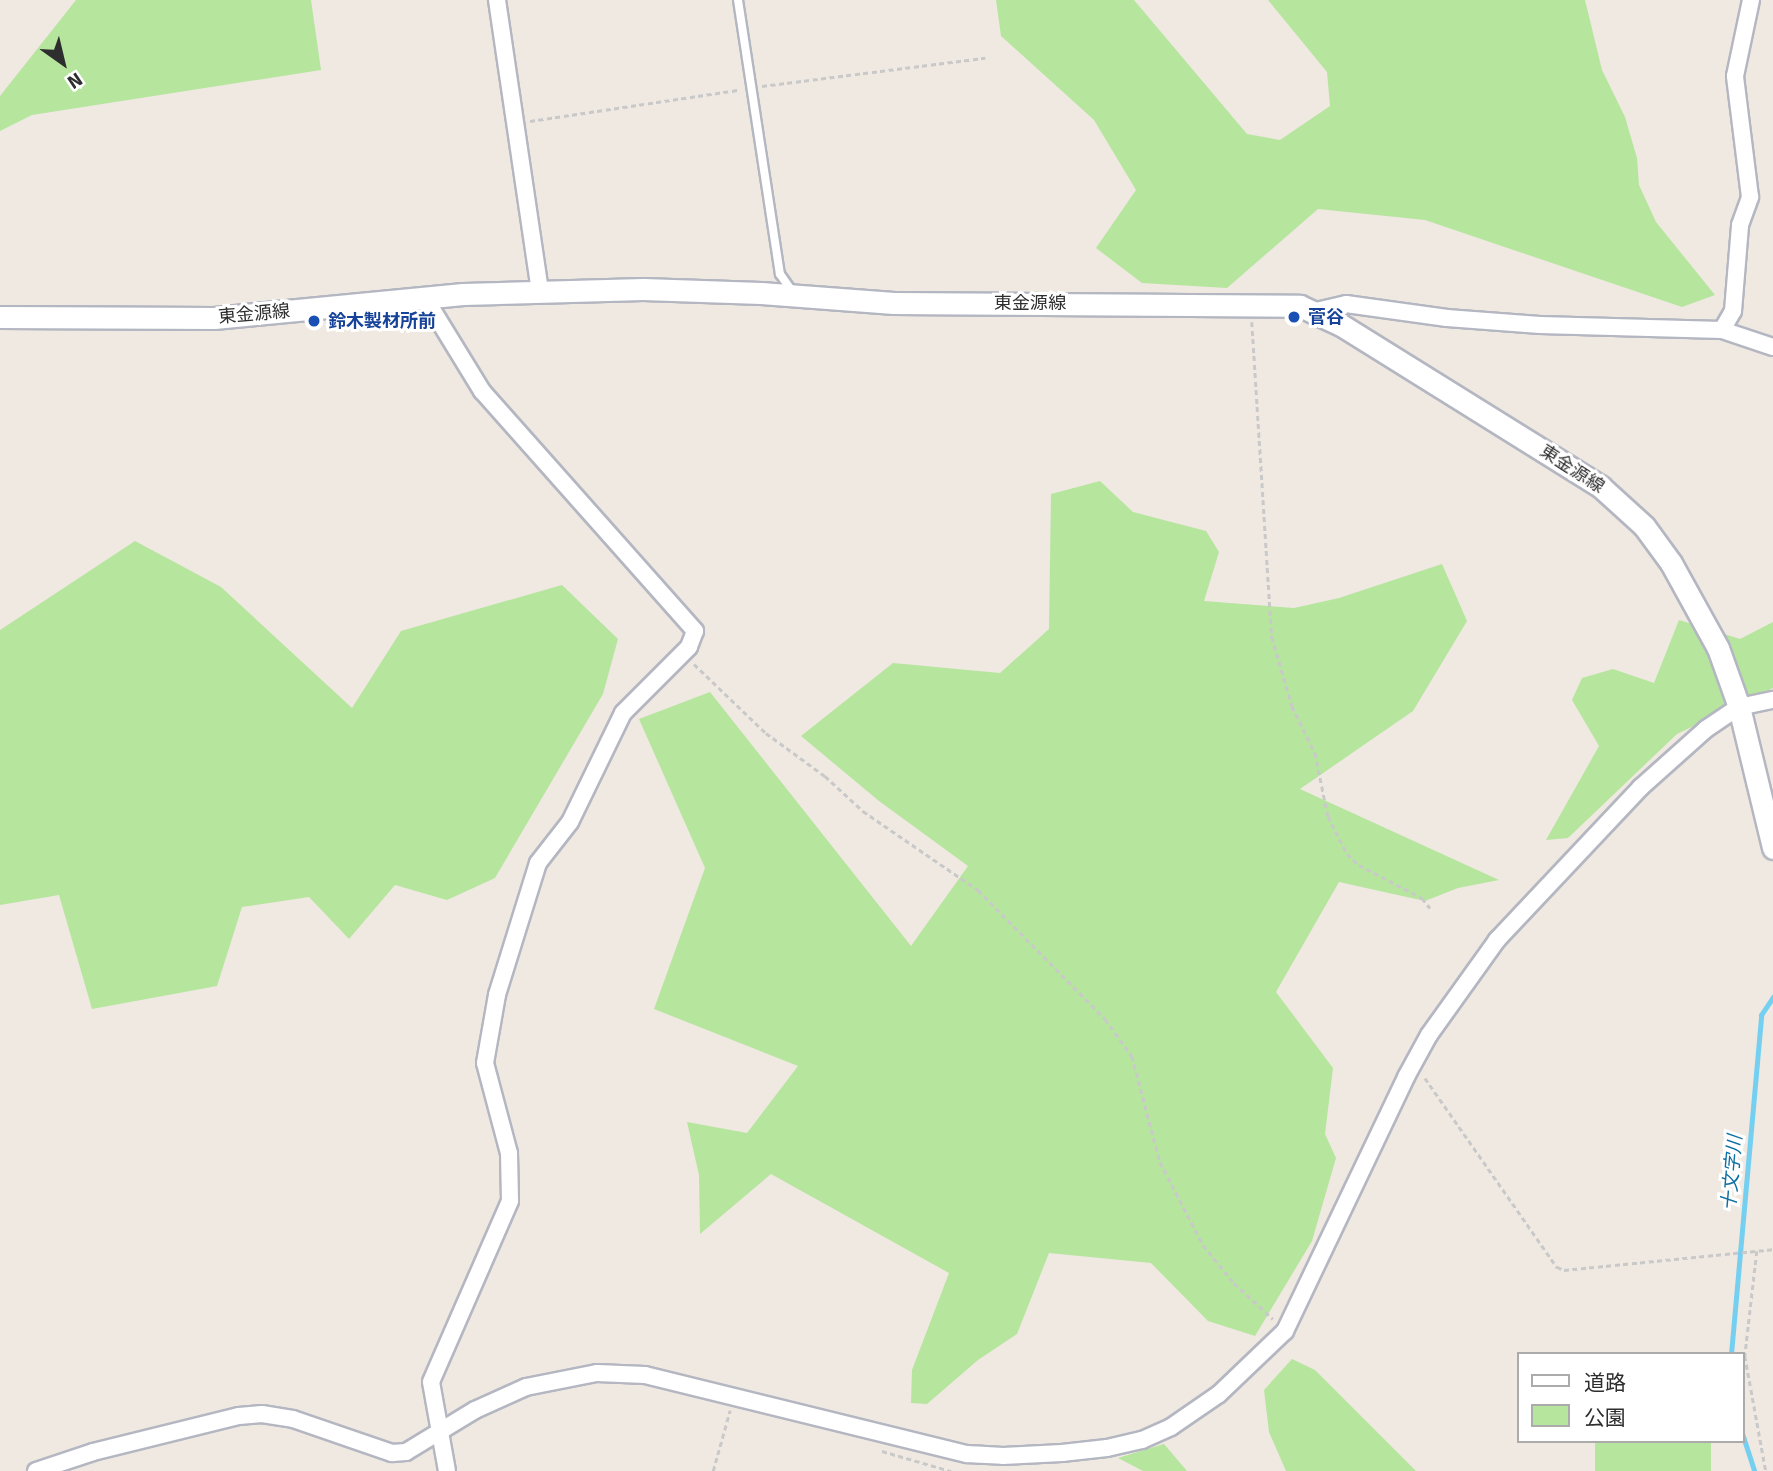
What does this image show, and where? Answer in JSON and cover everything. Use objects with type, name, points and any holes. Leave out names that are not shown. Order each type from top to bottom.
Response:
[{"type":"main road","name":"東金源線","points":[[0,317],[214,318],[425,298],[643,289],[894,303],[1284,304],[1315,311],[1601,487],[1629,510],[1671,563],[1718,648],[1739,707],[1773,848]]},
{"type":"street","points":[[497,0],[540,292]]},
{"type":"street","points":[[1722,330],[1733,311],[1740,225],[1750,197],[1735,76],[1751,0]]},
{"type":"street","points":[[425,298],[482,391],[695,631],[683,653],[623,713],[570,822],[538,863],[497,995],[485,1063],[509,1153],[510,1201],[431,1382],[446,1471]]},
{"type":"street","points":[[1315,311],[1346,304],[1447,318],[1540,325],[1722,330],[1773,347]]},
{"type":"street","points":[[36,1471],[93,1452],[239,1416],[262,1414],[293,1419],[392,1453],[406,1452],[439,1430],[526,1387],[575,1376],[619,1373],[645,1375],[967,1454],[1003,1456],[1107,1448],[1142,1440],[1171,1427],[1219,1394],[1285,1331],[1429,1035],[1476,967],[1557,872],[1640,788],[1706,729],[1739,707],[1773,700]]},
{"type":"lane","points":[[738,0],[780,274],[796,296]]},
{"type":"path","points":[[1251,305],[1272,637],[1288,693],[1315,753],[1328,816],[1347,854],[1359,865],[1422,898],[1430,908]]},
{"type":"path","points":[[683,653],[765,733],[825,776],[863,811],[978,890],[1105,1018],[1132,1056],[1160,1162],[1203,1245],[1234,1283],[1285,1331]]},
{"type":"path","points":[[1414,1063],[1557,1267],[1564,1270],[1773,1249]]},
{"type":"path","points":[[1757,1251],[1745,1356],[1766,1471]]},
{"type":"path","points":[[713,1471],[731,1407]]},
{"type":"path","points":[[875,1449],[951,1471]]},
{"type":"green space","points":[[76,0],[311,0],[321,70],[32,115],[0,131],[0,96]]},
{"type":"green space","points":[[996,0],[1134,0],[1247,134],[1280,140],[1330,106],[1327,72],[1268,0],[1585,0],[1602,70],[1625,117],[1637,158],[1639,185],[1656,222],[1715,295],[1682,307],[1425,220],[1318,209],[1227,288],[1142,283],[1096,248],[1136,190],[1094,120],[1001,36]]},
{"type":"green space","points":[[1100,481],[1133,512],[1206,531],[1219,552],[1204,601],[1294,608],[1339,598],[1442,564],[1467,621],[1413,711],[1300,789],[1499,880],[1458,888],[1425,901],[1339,882],[1276,992],[1333,1068],[1325,1134],[1336,1158],[1312,1241],[1255,1336],[1208,1321],[1151,1263],[1049,1253],[1017,1334],[978,1360],[927,1404],[911,1403],[912,1370],[949,1273],[771,1174],[700,1234],[699,1175],[687,1122],[747,1133],[798,1066],[654,1009],[705,868],[639,719],[710,692],[911,946],[968,866],[879,801],[801,736],[893,663],[1000,673],[1049,629],[1051,494]]},
{"type":"green space","points":[[135,541],[221,587],[352,708],[401,631],[562,585],[618,639],[603,694],[495,878],[447,900],[395,885],[349,939],[309,897],[242,907],[217,986],[92,1009],[59,895],[0,905],[0,630]]},
{"type":"green space","points":[[1679,620],[1740,639],[1773,622],[1773,688],[1677,734],[1568,838],[1546,840],[1599,746],[1572,700],[1582,678],[1613,669],[1654,683]]},
{"type":"green space","points":[[1292,1359],[1315,1370],[1416,1471],[1286,1471],[1269,1432],[1264,1390]]},
{"type":"green space","points":[[1595,1443],[1711,1443],[1711,1471],[1595,1471]]},
{"type":"green space","points":[[1164,1444],[1187,1471],[1143,1471],[1118,1458]]},
{"type":"waterway","name":"十文字川","points":[[1731,1352],[1761,1015],[1773,997]]},
{"type":"waterway","name":"十文字川","points":[[1745,1441],[1755,1471]]},
{"type":"place","name":"菅谷","points":[[1294,317]]},
{"type":"place","name":"鈴木製材所前","points":[[314,321]]}]
